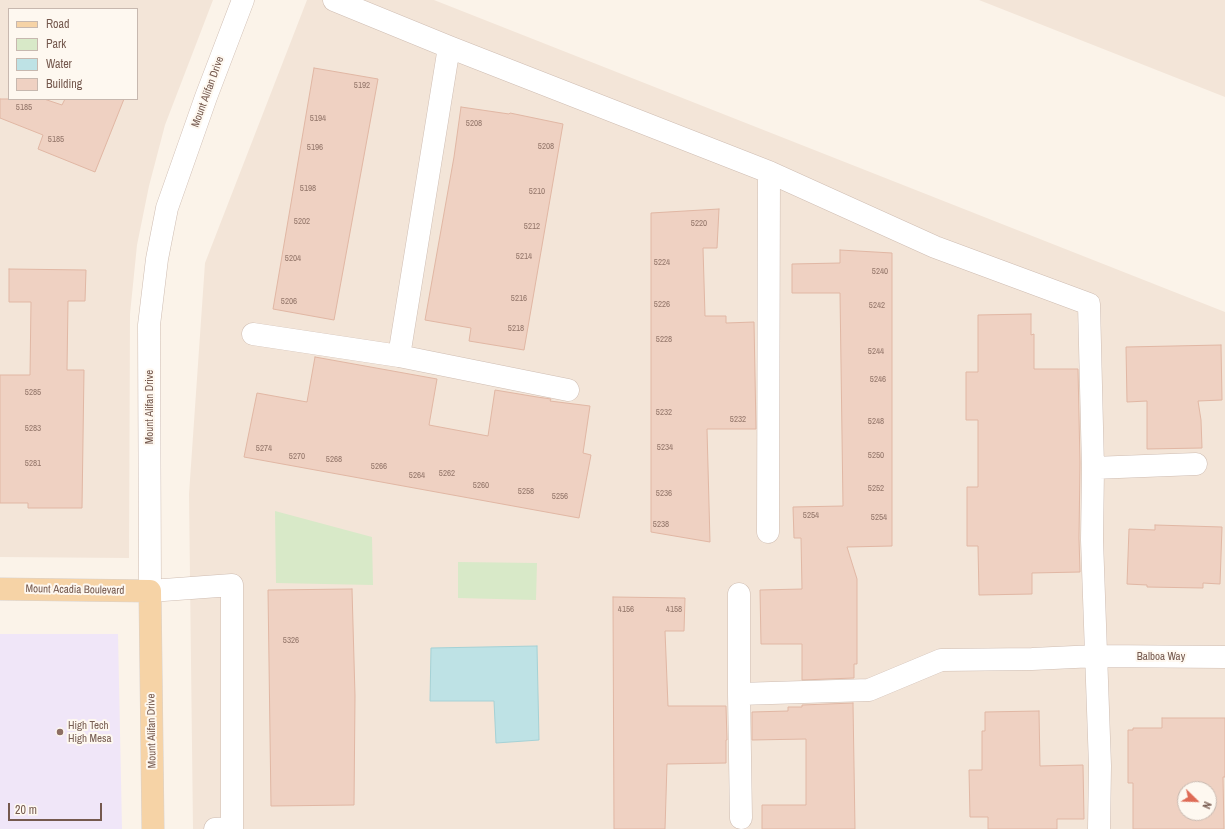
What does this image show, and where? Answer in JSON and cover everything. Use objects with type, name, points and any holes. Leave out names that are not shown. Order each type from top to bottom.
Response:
[{"type":"main road","name":"Mount Acadia Boulevard","points":[[0,589],[150,591]]},
{"type":"main road","name":"Mount Alifan Drive","points":[[150,591],[153,829]]},
{"type":"street","name":"Mount Alifan Drive","points":[[150,591],[149,325],[158,253],[167,208],[206,97],[243,0]]},
{"type":"street","points":[[334,0],[449,47],[769,172],[935,247],[1089,304],[1093,468],[1092,540],[1100,766],[1099,829]]},
{"type":"street","points":[[399,356],[449,47]]},
{"type":"street","points":[[768,532],[769,172]]},
{"type":"street","points":[[254,334],[399,356],[568,390]]},
{"type":"street","points":[[1093,468],[1196,464]]},
{"type":"street","points":[[150,591],[232,585],[232,828],[215,829]]},
{"type":"street","points":[[739,594],[741,818]]},
{"type":"street","name":"Balboa Way","points":[[739,694],[869,690],[941,660],[1032,660],[1096,656],[1225,657]]},
{"type":"shaded area","points":[[0,0],[213,0],[165,125],[149,186],[137,245],[130,314],[129,558],[0,557]]},
{"type":"shaded area","points":[[307,0],[434,0],[1225,312],[1225,829],[193,829],[189,494],[205,263]]},
{"type":"shaded area","points":[[979,0],[1225,0],[1225,97]]},
{"type":"shaded area","name":"High Tech High Mesa","points":[[0,634],[118,634],[122,829],[0,829]]},
{"type":"green space","points":[[275,511],[372,537],[373,585],[276,583]]},
{"type":"green space","points":[[458,562],[537,563],[536,600],[458,598]]},
{"type":"water","points":[[537,646],[539,740],[496,743],[494,701],[430,701],[431,648]]},
{"type":"building","points":[[314,68],[378,79],[334,320],[273,309]]},
{"type":"building","points":[[0,99],[47,100],[62,105],[64,100],[124,100],[95,172],[38,149],[43,135],[0,118]]},
{"type":"building","points":[[461,107],[510,113],[563,124],[524,350],[469,341],[471,328],[425,320],[454,157]]},
{"type":"building","points":[[719,209],[717,248],[703,248],[705,316],[726,316],[726,323],[754,322],[756,429],[707,429],[710,542],[651,532],[651,213]]},
{"type":"building","points":[[840,250],[892,253],[892,546],[847,547],[857,579],[857,664],[854,664],[854,678],[802,680],[802,644],[761,644],[760,590],[802,589],[801,538],[794,538],[793,507],[843,506],[840,293],[792,293],[792,264],[840,263]]},
{"type":"building","points":[[9,269],[86,270],[85,301],[68,301],[67,370],[84,370],[82,508],[28,508],[28,503],[0,503],[0,375],[30,375],[31,302],[9,302]]},
{"type":"building","points":[[1031,314],[1031,335],[1034,334],[1034,369],[1078,369],[1080,572],[1032,573],[1032,594],[979,595],[978,546],[967,546],[967,487],[978,487],[978,420],[966,420],[966,372],[978,372],[978,315]]},
{"type":"building","points":[[1221,345],[1222,400],[1198,401],[1201,420],[1202,448],[1147,449],[1147,401],[1127,402],[1126,347]]},
{"type":"building","points":[[315,357],[437,379],[429,425],[488,436],[495,390],[551,399],[550,401],[590,406],[583,453],[591,455],[579,518],[244,457],[257,393],[307,402]]},
{"type":"building","points":[[1155,525],[1222,527],[1220,584],[1203,583],[1203,588],[1147,587],[1147,585],[1127,584],[1129,529],[1155,530]]},
{"type":"building","points":[[352,589],[355,696],[354,805],[271,806],[268,590]]},
{"type":"building","points":[[613,597],[685,598],[684,631],[665,631],[668,706],[726,706],[726,763],[667,764],[665,829],[614,829]]},
{"type":"building","points":[[853,703],[855,829],[762,829],[762,805],[806,805],[806,739],[752,740],[752,712],[788,711],[788,707],[802,707],[802,705]]},
{"type":"building","points":[[1039,711],[1040,766],[1083,765],[1084,819],[1057,819],[1057,829],[988,829],[988,817],[970,817],[969,770],[982,770],[982,731],[985,731],[985,712]]},
{"type":"building","points":[[1162,718],[1225,718],[1225,777],[1223,777],[1224,829],[1133,829],[1133,783],[1128,783],[1128,730],[1133,730],[1133,728],[1162,728]]},
{"type":"place","name":"High Tech High Mesa","points":[[60,732]]}]
